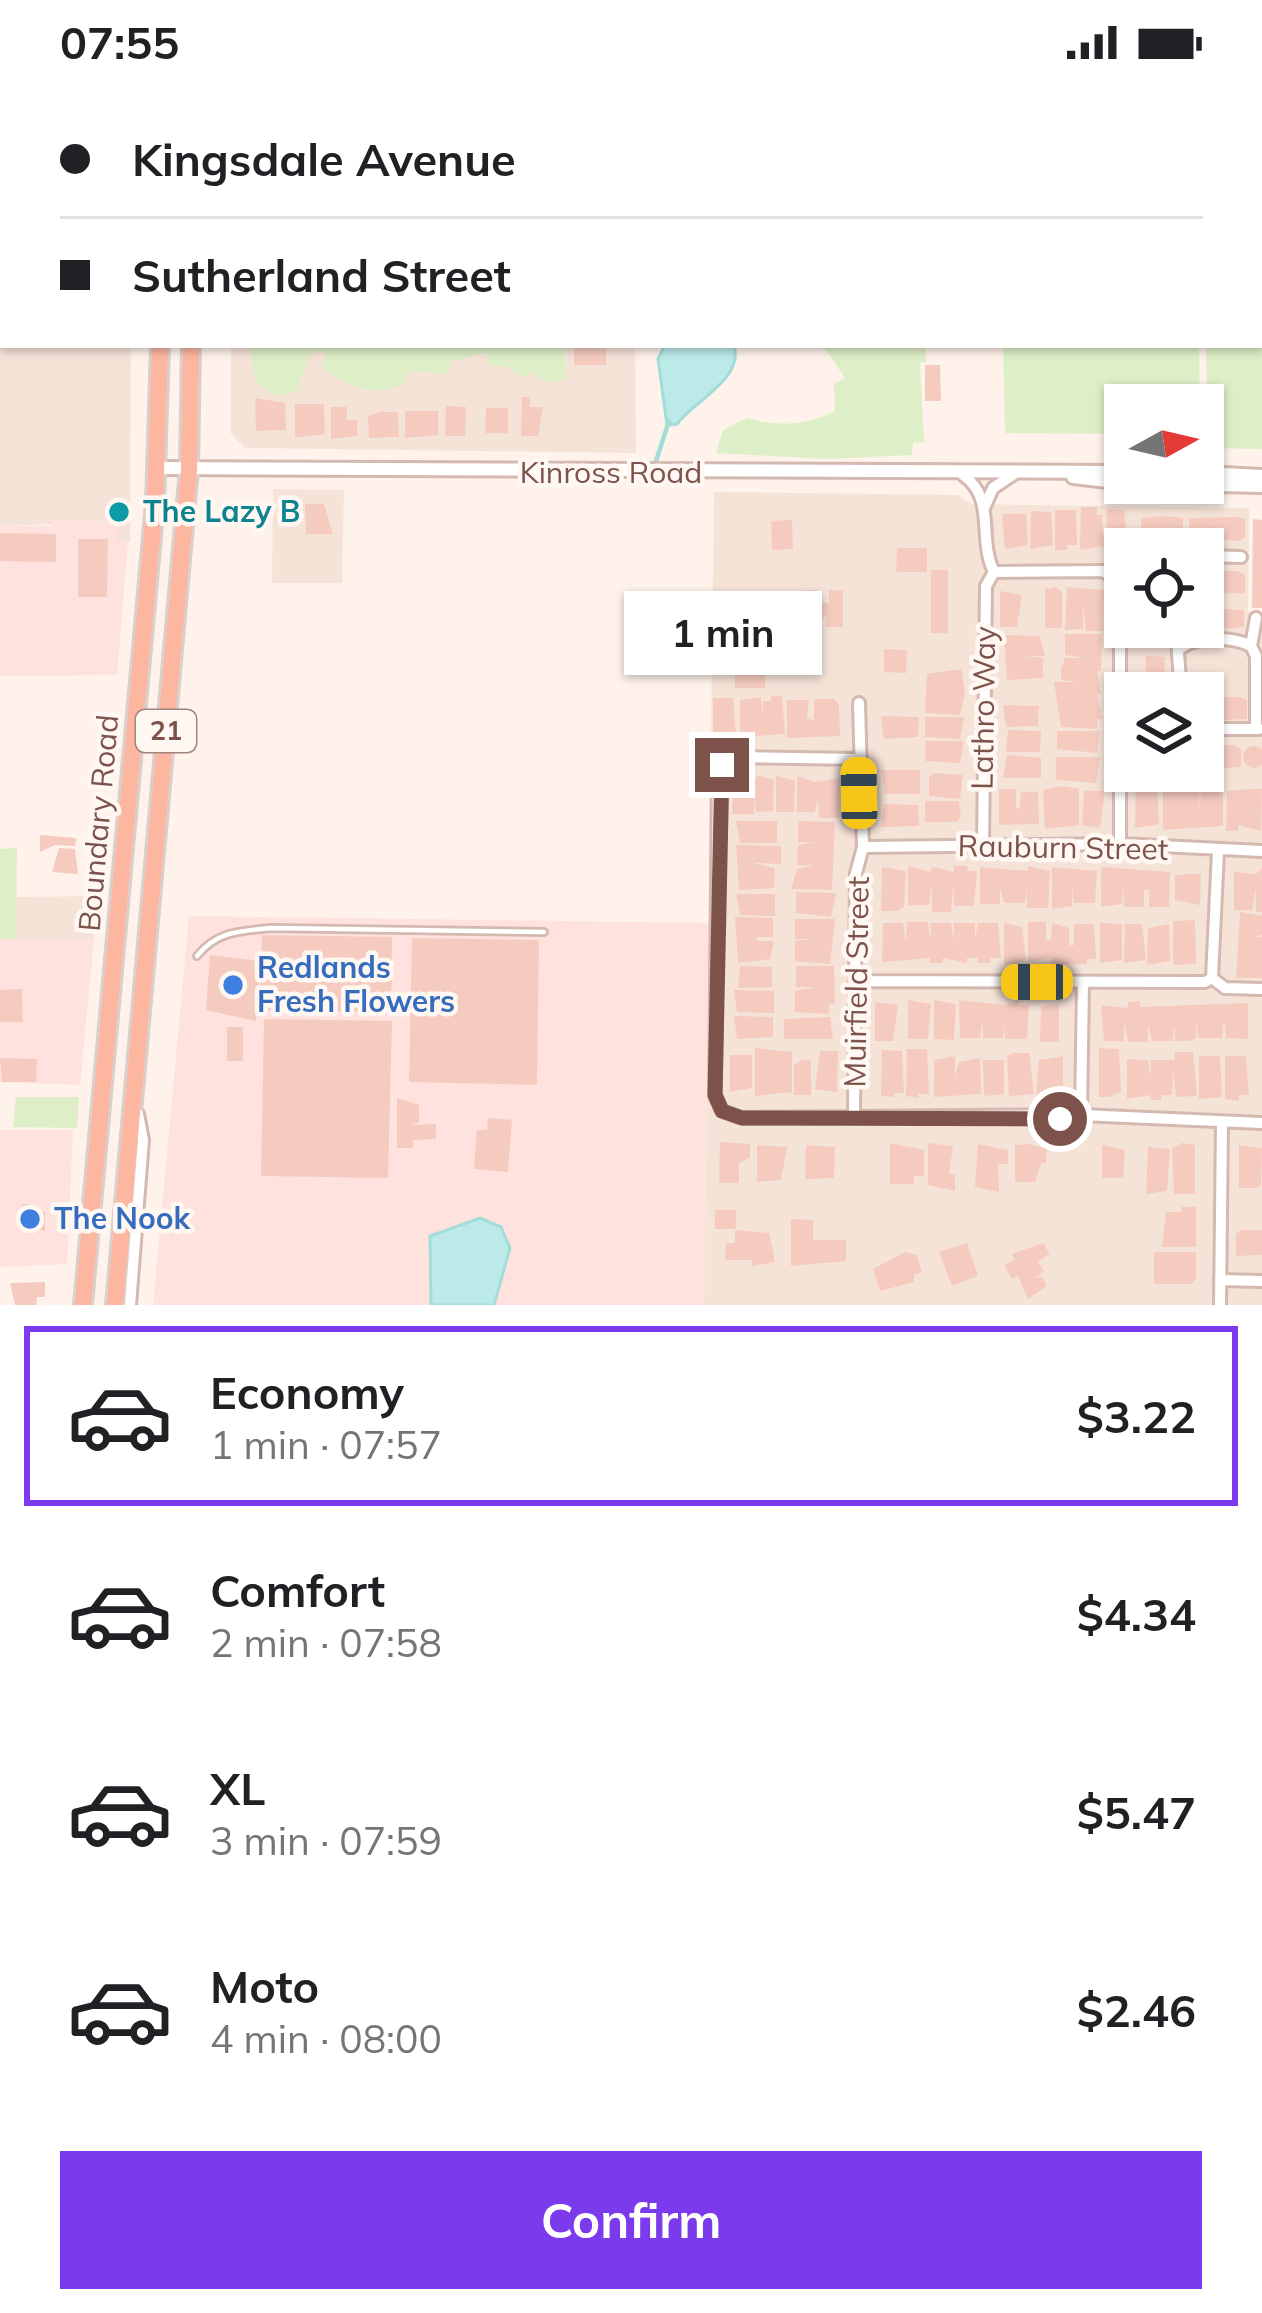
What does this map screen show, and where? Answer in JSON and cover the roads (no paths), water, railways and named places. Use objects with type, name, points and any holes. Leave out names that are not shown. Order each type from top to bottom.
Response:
[{"type":"highway","name":"Boundary Road","points":[[83,1305],[157,468],[160,348]]},
{"type":"highway","name":"Boundary Road","points":[[115,1305],[188,469],[191,348]]},
{"type":"highway","points":[[86,1269],[118,1271]]},
{"type":"street","name":"Kinross Road","points":[[157,468],[1104,473]]},
{"type":"street","points":[[985,506],[993,488],[1014,474]]},
{"type":"street","points":[[1224,474],[1262,476]]},
{"type":"street","name":"Lathro Way","points":[[963,475],[977,486],[985,506],[986,552],[994,572],[986,586],[983,847]]},
{"type":"street","name":"Kinross Road","points":[[1066,475],[1104,480]]},
{"type":"street","name":"Kinross Road","points":[[1224,485],[1262,486]]},
{"type":"street","points":[[1224,556],[1241,556]]},
{"type":"street","points":[[994,572],[1103,571],[1120,582],[1120,844]]},
{"type":"street","points":[[1224,728],[1259,729],[1256,656],[1251,646],[1256,618]]},
{"type":"street","points":[[1181,672],[1180,650],[1193,641],[1236,640],[1251,646]]},
{"type":"street","name":"Muirfield Street","points":[[854,1118],[856,873],[863,847],[859,703]]},
{"type":"street","points":[[858,759],[737,757],[718,773],[715,1095],[730,1116],[1081,1115],[1262,1123]]},
{"type":"street","name":"Rauburn Street","points":[[863,847],[1120,844],[1262,851]]},
{"type":"street","points":[[1213,978],[1218,851]]},
{"type":"street","points":[[856,981],[1197,983],[1213,978]]},
{"type":"street","points":[[1213,978],[1226,988],[1262,989]]},
{"type":"street","points":[[1081,1115],[1083,982]]},
{"type":"street","points":[[130,1305],[143,1140],[134,1093]]},
{"type":"street","points":[[1220,1305],[1222,1124]]},
{"type":"street","points":[[1220,1280],[1262,1281]]},
{"type":"lane","points":[[197,956],[209,940],[271,928],[544,932]]},
{"type":"water","points":[[664,348],[734,348],[732,368],[725,378],[677,424],[667,425],[658,359]]},
{"type":"water","points":[[480,1218],[501,1227],[510,1248],[494,1305],[431,1305],[430,1236]]},
{"type":"waterway","points":[[656,461],[669,421]]},
{"type":"place","name":"The Lazy B","points":[[119,512]]},
{"type":"place","name":"Redlands Fresh Flowers","points":[[233,985]]},
{"type":"place","name":"The Nook","points":[[30,1219]]}]
